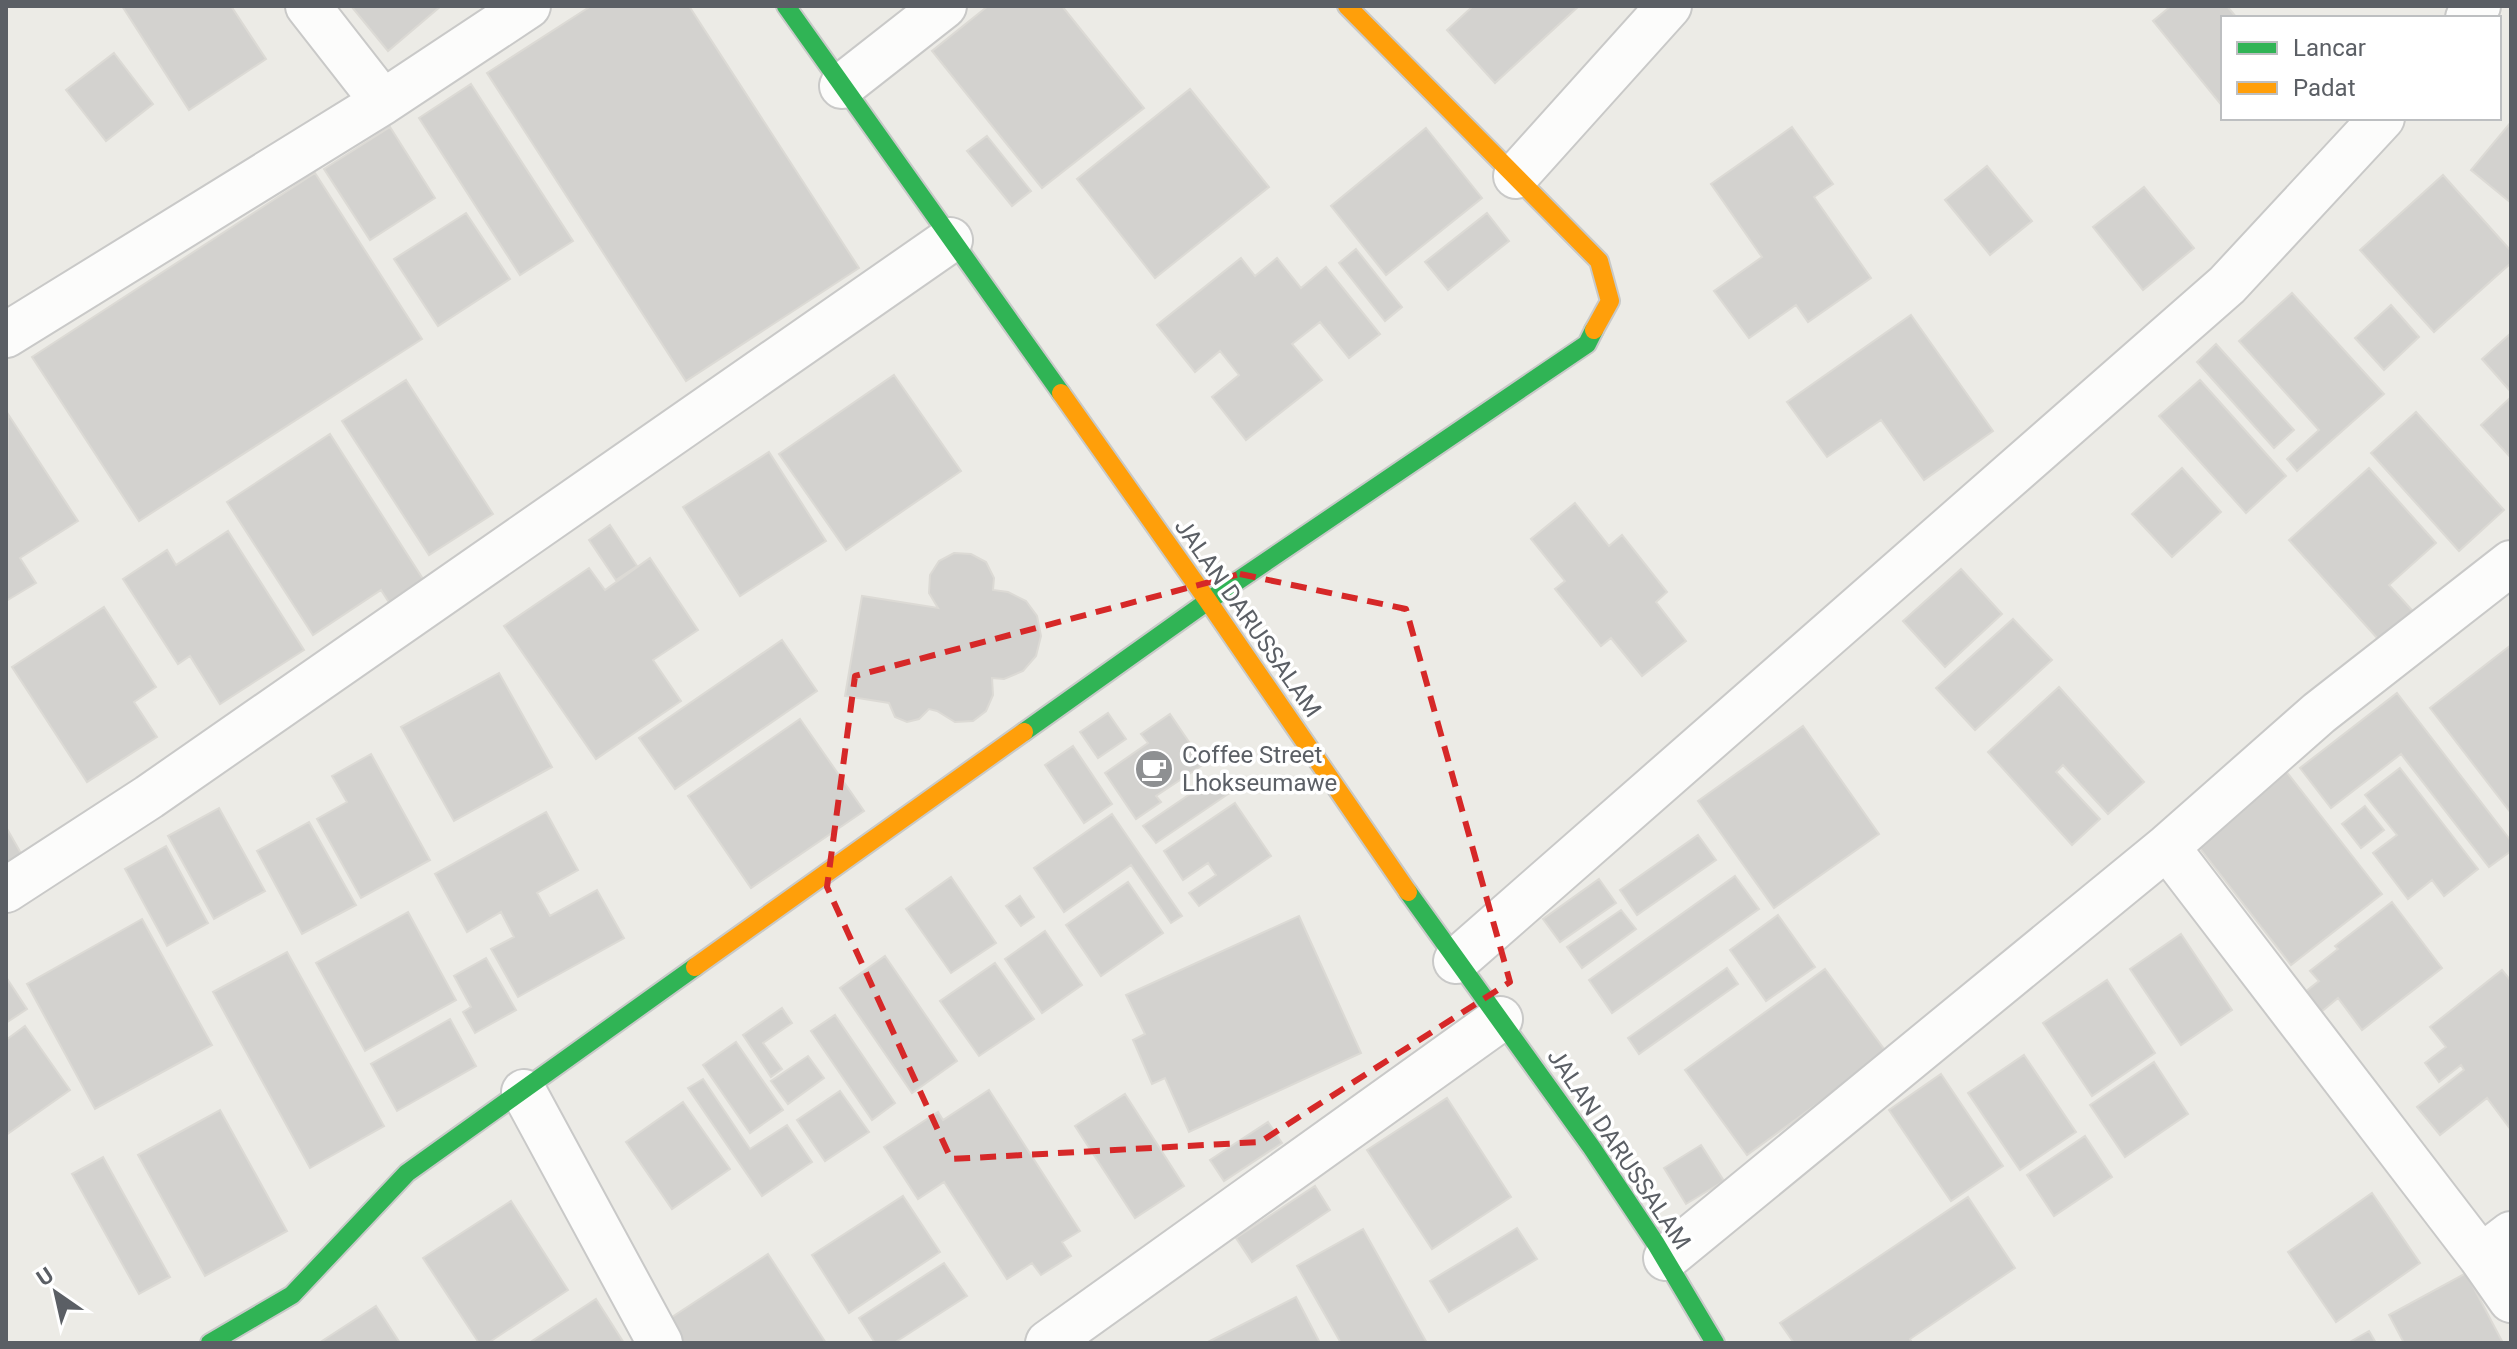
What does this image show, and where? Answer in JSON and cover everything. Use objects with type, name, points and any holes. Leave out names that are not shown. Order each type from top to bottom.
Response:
[{"type":"street","points":[[308,6],[383,102]]},
{"type":"street","points":[[6,335],[383,102],[528,6]]},
{"type":"street","name":"JALAN DARUSSALAM","points":[[786,6],[1208,601],[1456,961],[1500,1019],[1666,1258],[1715,1343]]},
{"type":"street","points":[[842,86],[944,6]]},
{"type":"street","points":[[210,1343],[292,1295],[407,1173],[1208,601],[1587,344],[1610,301],[1599,261],[1347,6]]},
{"type":"street","points":[[1516,176],[1669,6]]},
{"type":"street","points":[[1456,961],[2227,285],[2380,120]]},
{"type":"street","points":[[6,890],[149,797],[950,240]]},
{"type":"street","points":[[1666,1258],[2167,847],[2319,713],[2507,575]]},
{"type":"street","points":[[2167,847],[2496,1245],[2511,1300]]},
{"type":"street","points":[[1048,1343],[1500,1019]]},
{"type":"street","points":[[524,1092],[660,1343]]},
{"type":"highlighted area","points":[[1240,574],[1406,609],[1510,982],[1260,1142],[951,1159],[827,887],[855,676]]},
{"type":"building","points":[[122,6],[231,6],[266,59],[189,110]]},
{"type":"building","points":[[351,6],[441,6],[388,51]]},
{"type":"building","points":[[591,6],[689,6],[859,268],[686,381],[487,73]]},
{"type":"building","points":[[988,6],[1062,6],[1144,108],[1042,188],[932,51]]},
{"type":"building","points":[[1473,6],[1579,6],[1495,83],[1447,30]]},
{"type":"building","points":[[2171,6],[2227,6],[2235,16],[2221,16],[2221,105],[2153,21]]},
{"type":"building","points":[[114,53],[153,104],[106,141],[66,90]]},
{"type":"building","points":[[471,84],[573,241],[520,275],[419,118]]},
{"type":"building","points":[[1190,89],[1269,187],[1155,278],[1077,179]]},
{"type":"building","points":[[2511,122],[2511,203],[2471,170]]},
{"type":"building","points":[[390,127],[435,198],[370,240],[324,169]]},
{"type":"building","points":[[1792,127],[1833,184],[1814,197],[1871,278],[1808,322],[1796,305],[1749,338],[1714,291],[1762,257],[1711,184]]},
{"type":"building","points":[[1426,128],[1482,198],[1386,275],[1331,206]]},
{"type":"building","points":[[987,136],[1031,191],[1012,206],[967,151]]},
{"type":"building","points":[[1987,166],[2032,221],[1990,255],[1945,200]]},
{"type":"building","points":[[315,173],[422,339],[139,521],[32,357]]},
{"type":"building","points":[[2443,175],[2511,251],[2511,263],[2434,332],[2360,250]]},
{"type":"building","points":[[2144,187],[2194,248],[2143,290],[2093,227]]},
{"type":"building","points":[[466,213],[510,279],[438,326],[394,259]]},
{"type":"building","points":[[1487,213],[1509,241],[1448,290],[1425,262]]},
{"type":"building","points":[[1356,249],[1402,307],[1385,321],[1339,263]]},
{"type":"building","points":[[1241,258],[1255,276],[1277,258],[1301,288],[1326,267],[1380,334],[1349,358],[1320,322],[1292,344],[1322,380],[1246,440],[1212,397],[1239,375],[1220,351],[1195,372],[1157,325]]},
{"type":"building","points":[[2292,293],[2384,394],[2297,471],[2287,459],[2319,430],[2239,341]]},
{"type":"building","points":[[2391,305],[2419,337],[2384,370],[2355,338]]},
{"type":"building","points":[[1911,315],[1993,431],[1924,480],[1881,420],[1827,457],[1787,402]]},
{"type":"building","points":[[2511,333],[2511,392],[2482,359]]},
{"type":"building","points":[[2216,344],[2294,430],[2274,448],[2197,362]]},
{"type":"building","points":[[894,375],[961,471],[846,550],[779,454]]},
{"type":"building","points":[[406,380],[493,514],[429,555],[342,421]]},
{"type":"building","points":[[2200,380],[2286,476],[2246,513],[2159,416]]},
{"type":"building","points":[[2511,397],[2511,458],[2481,425]]},
{"type":"building","points":[[2416,412],[2504,510],[2459,551],[2371,453]]},
{"type":"building","points":[[8,414],[78,521],[20,558],[36,583],[6,601]]},
{"type":"building","points":[[330,434],[432,593],[397,615],[381,590],[313,635],[227,502]]},
{"type":"building","points":[[769,452],[826,541],[740,596],[683,507]]},
{"type":"building","points":[[2182,468],[2221,512],[2172,557],[2132,514]]},
{"type":"building","points":[[2369,468],[2436,543],[2389,585],[2420,619],[2387,649],[2289,540]]},
{"type":"building","points":[[1575,503],[1609,546],[1622,535],[1667,592],[1656,602],[1686,641],[1642,676],[1611,638],[1601,646],[1555,589],[1565,581],[1531,539]]},
{"type":"building","points":[[610,525],[637,566],[616,580],[589,540]]},
{"type":"building","points":[[228,531],[304,650],[220,704],[190,656],[178,664],[123,579],[167,550],[176,565]]},
{"type":"building","points":[[954,553],[971,554],[986,562],[994,578],[993,590],[1008,592],[1026,601],[1037,616],[1041,636],[1036,656],[1023,671],[1004,679],[992,678],[993,695],[986,711],[973,721],[955,722],[929,709],[919,719],[907,722],[895,717],[889,703],[845,696],[862,596],[938,608],[929,593],[930,575],[939,561]]},
{"type":"building","points":[[650,558],[698,630],[653,660],[681,701],[596,759],[504,626],[589,568],[605,590]]},
{"type":"building","points":[[1961,569],[2002,614],[1945,667],[1903,621]]},
{"type":"building","points":[[104,607],[156,687],[134,702],[157,737],[87,782],[12,667]]},
{"type":"building","points":[[2013,619],[2052,660],[1975,730],[1936,688]]},
{"type":"building","points":[[782,640],[817,691],[675,789],[639,738]]},
{"type":"building","points":[[2511,645],[2511,813],[2430,708]]},
{"type":"building","points":[[499,673],[552,767],[454,821],[401,727]]},
{"type":"building","points":[[2059,687],[2144,782],[2108,814],[2063,765],[2056,772],[2100,819],[2072,845],[1988,752]]},
{"type":"building","points":[[2397,693],[2511,841],[2511,851],[2489,867],[2401,754],[2331,808],[2300,768]]},
{"type":"building","points":[[1108,713],[1126,739],[1098,758],[1080,732]]},
{"type":"building","name":"Coffee Street Lhokseumawe","points":[[1170,714],[1204,764],[1156,796],[1161,802],[1136,819],[1105,773],[1148,743],[1141,734]]},
{"type":"building","points":[[800,719],[864,811],[751,888],[688,796]]},
{"type":"building","points":[[1803,726],[1879,834],[1774,908],[1698,801]]},
{"type":"building","points":[[1073,746],[1112,804],[1084,823],[1045,765]]},
{"type":"building","points":[[371,754],[430,860],[361,898],[317,819],[347,802],[332,776]]},
{"type":"building","points":[[2400,768],[2478,869],[2444,896],[2432,880],[2408,899],[2373,853],[2397,835],[2365,795]]},
{"type":"building","points":[[2286,771],[2382,894],[2291,965],[2195,842]]},
{"type":"building","points":[[1215,777],[1228,794],[1156,843],[1143,826]]},
{"type":"building","points":[[1235,803],[1271,856],[1199,906],[1189,893],[1216,875],[1208,863],[1183,880],[1164,851]]},
{"type":"building","points":[[2365,806],[2384,830],[2361,848],[2342,824]]},
{"type":"building","points":[[219,808],[265,891],[214,919],[168,836]]},
{"type":"building","points":[[546,812],[578,870],[537,893],[550,916],[597,890],[624,938],[518,997],[491,949],[514,937],[501,912],[467,932],[435,874]]},
{"type":"building","points":[[1112,814],[1182,916],[1171,923],[1131,865],[1064,912],[1034,868]]},
{"type":"building","points":[[309,822],[356,905],[302,934],[257,851]]},
{"type":"building","points":[[6,827],[26,862],[6,873]]},
{"type":"building","points":[[1698,835],[1716,860],[1637,915],[1620,890]]},
{"type":"building","points":[[166,846],[208,923],[167,946],[125,869]]},
{"type":"building","points":[[1735,876],[1759,909],[1612,1013],[1589,980]]},
{"type":"building","points":[[951,877],[996,943],[951,973],[906,909]]},
{"type":"building","points":[[1599,879],[1616,903],[1560,942],[1543,919]]},
{"type":"building","points":[[1128,882],[1163,933],[1101,976],[1066,925]]},
{"type":"building","points":[[1020,896],[1034,917],[1021,926],[1006,906]]},
{"type":"building","points":[[2392,902],[2442,968],[2362,1030],[2338,998],[2321,1012],[2305,992],[2319,981],[2310,971],[2338,949],[2335,946]]},
{"type":"building","points":[[1621,910],[1636,929],[1582,968],[1567,947]]},
{"type":"building","points":[[408,912],[456,1000],[365,1051],[316,963]]},
{"type":"building","points":[[1778,915],[1815,967],[1766,1001],[1730,950]]},
{"type":"building","points":[[1299,916],[1361,1053],[1189,1132],[1165,1078],[1152,1084],[1133,1040],[1145,1034],[1126,995]]},
{"type":"building","points":[[142,919],[212,1045],[95,1109],[27,984]]},
{"type":"building","points":[[1045,931],[1082,985],[1042,1013],[1005,959]]},
{"type":"building","points":[[2181,934],[2232,1010],[2181,1045],[2130,969]]},
{"type":"building","points":[[287,952],[384,1126],[310,1168],[213,992]]},
{"type":"building","points":[[885,956],[957,1061],[912,1093],[840,988]]},
{"type":"building","points":[[486,958],[516,1010],[475,1033],[463,1012],[471,1007],[454,976]]},
{"type":"building","points":[[995,963],[1034,1019],[979,1056],[940,1001]]},
{"type":"building","points":[[1727,968],[1738,984],[1639,1054],[1628,1038]]},
{"type":"building","points":[[1825,969],[1887,1053],[1747,1155],[1685,1070]]},
{"type":"building","points":[[2502,970],[2511,981],[2511,1130],[2487,1098],[2440,1135],[2417,1107],[2464,1070],[2461,1065],[2439,1082],[2425,1063],[2446,1047],[2430,1027]]},
{"type":"building","points":[[6,977],[27,1009],[6,1023]]},
{"type":"building","points":[[2107,980],[2155,1053],[2092,1096],[2043,1023]]},
{"type":"building","points":[[782,1008],[792,1023],[763,1043],[782,1069],[771,1077],[743,1035]]},
{"type":"building","points":[[835,1015],[895,1103],[872,1120],[811,1031]]},
{"type":"building","points":[[450,1019],[476,1066],[397,1111],[371,1064]]},
{"type":"building","points":[[25,1026],[70,1090],[6,1135],[6,1040]]},
{"type":"building","points":[[736,1042],[783,1110],[750,1133],[703,1065]]},
{"type":"building","points":[[2024,1055],[2076,1132],[2020,1170],[1968,1093]]},
{"type":"building","points":[[808,1056],[824,1078],[788,1104],[771,1081]]},
{"type":"building","points":[[2154,1062],[2188,1114],[2125,1157],[2090,1105]]},
{"type":"building","points":[[1941,1074],[2003,1166],[1951,1201],[1889,1110]]},
{"type":"building","points":[[703,1079],[750,1149],[787,1125],[812,1162],[762,1196],[688,1088]]},
{"type":"building","points":[[989,1090],[1080,1231],[1062,1242],[1071,1256],[1041,1275],[1032,1263],[1007,1279],[944,1182],[918,1199],[884,1147],[938,1112],[943,1120]]},
{"type":"building","points":[[840,1091],[869,1132],[825,1161],[797,1120]]},
{"type":"building","points":[[1125,1094],[1184,1186],[1135,1218],[1075,1126]]},
{"type":"building","points":[[1447,1098],[1511,1197],[1432,1249],[1367,1150]]},
{"type":"building","points":[[683,1102],[730,1169],[672,1209],[626,1142]]},
{"type":"building","points":[[220,1110],[287,1231],[205,1276],[138,1155]]},
{"type":"building","points":[[1268,1122],[1282,1143],[1224,1181],[1210,1160]]},
{"type":"building","points":[[2085,1136],[2112,1177],[2054,1216],[2027,1175]]},
{"type":"building","points":[[1701,1145],[1724,1181],[1686,1204],[1664,1168]]},
{"type":"building","points":[[103,1157],[170,1277],[139,1294],[72,1174]]},
{"type":"building","points":[[1315,1186],[1330,1210],[1252,1262],[1236,1238]]},
{"type":"building","points":[[2372,1193],[2420,1263],[2336,1322],[2288,1252]]},
{"type":"building","points":[[903,1196],[940,1252],[849,1313],[812,1255]]},
{"type":"building","points":[[1968,1197],[2015,1268],[1910,1339],[1912,1343],[1794,1343],[1780,1323]]},
{"type":"building","points":[[511,1201],[568,1290],[488,1343],[479,1343],[423,1258]]},
{"type":"building","points":[[1517,1228],[1537,1259],[1449,1312],[1430,1281]]},
{"type":"building","points":[[1363,1229],[1427,1343],[1341,1343],[1297,1266]]},
{"type":"building","points":[[768,1254],[826,1343],[681,1343],[666,1321]]},
{"type":"building","points":[[944,1263],[967,1296],[894,1343],[875,1343],[859,1318]]},
{"type":"building","points":[[2466,1273],[2503,1343],[2404,1343],[2389,1315]]},
{"type":"building","points":[[1296,1297],[1320,1343],[1206,1343]]},
{"type":"building","points":[[596,1299],[624,1343],[529,1343]]},
{"type":"building","points":[[376,1306],[400,1343],[319,1343]]},
{"type":"building","points":[[2369,1331],[2376,1343],[2348,1343]]},
{"type":"traffic: fast","points":[[786,6],[1061,393]]},
{"type":"traffic: fast","points":[[1024,732],[1208,601],[1587,344],[1594,330]]},
{"type":"traffic: fast","points":[[1408,892],[1592,1148],[1656,1244],[1715,1343]]},
{"type":"traffic: fast","points":[[210,1343],[292,1295],[407,1173],[695,967]]},
{"type":"traffic: slow","points":[[1347,6],[1599,261],[1610,301],[1594,330]]},
{"type":"traffic: slow","points":[[1061,393],[1408,892]]},
{"type":"traffic: slow","points":[[695,967],[1024,732]]},
{"type":"place","name":"Coffee Street Lhokseumawe","points":[[1154,769]]}]
